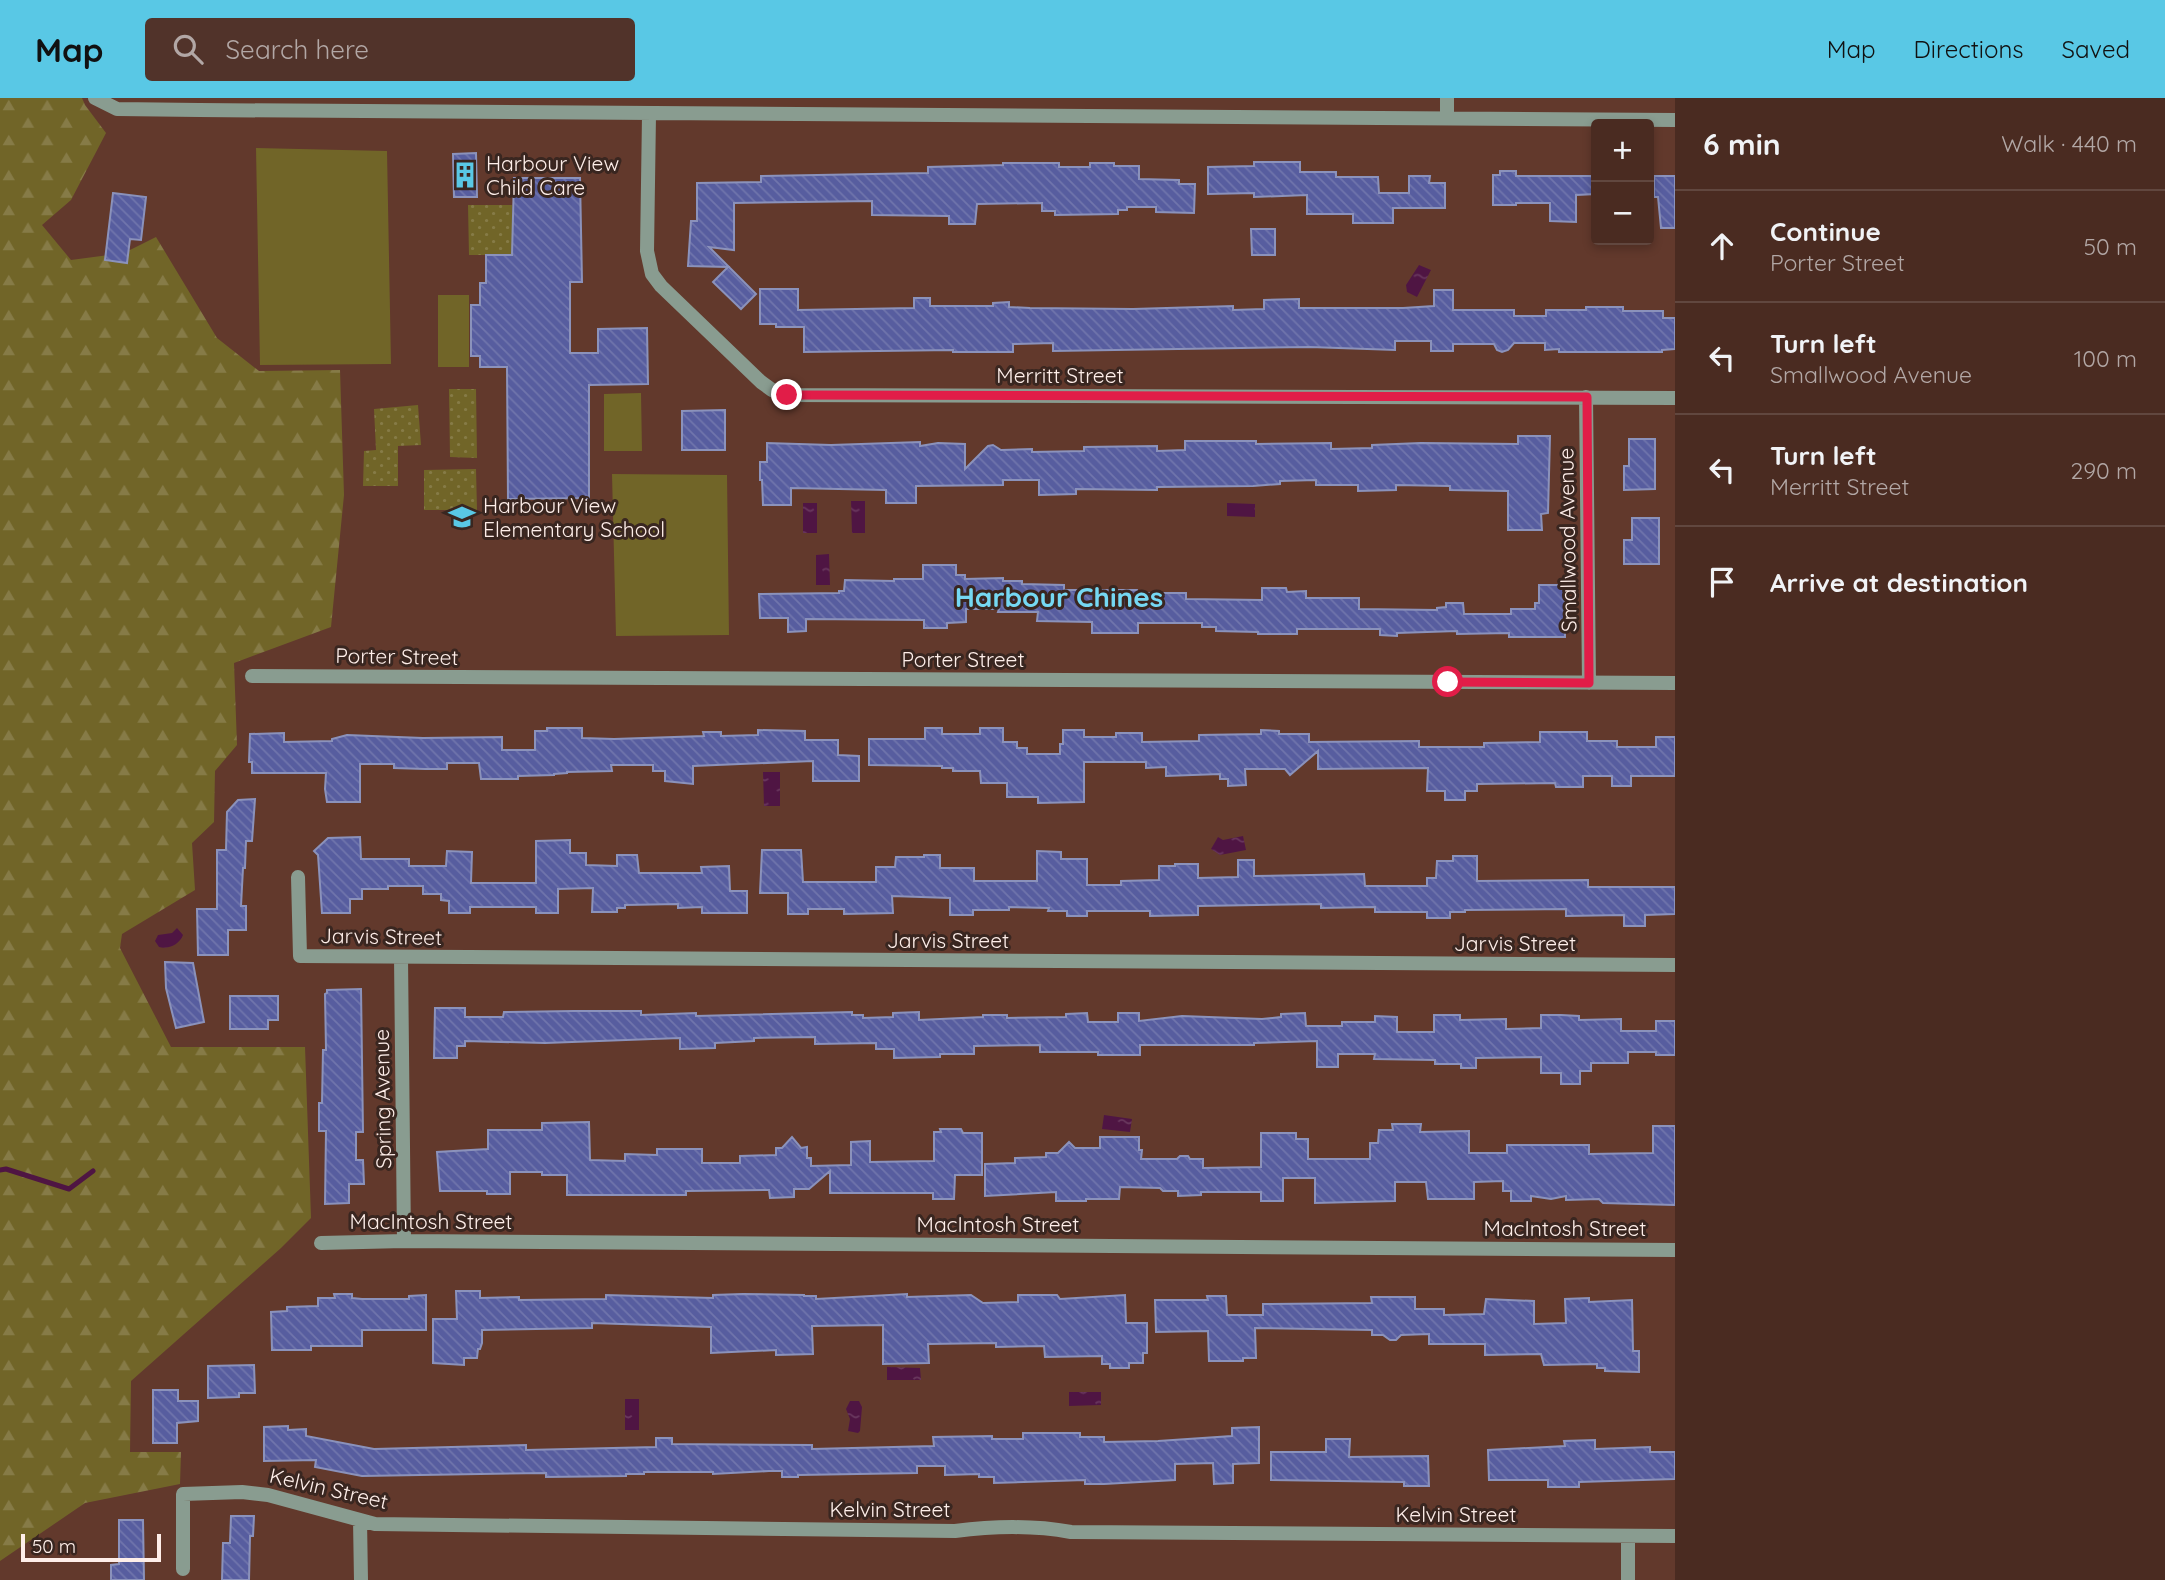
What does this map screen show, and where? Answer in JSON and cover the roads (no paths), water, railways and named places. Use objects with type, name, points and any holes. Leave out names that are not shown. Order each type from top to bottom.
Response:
[{"type":"street","points":[[95,98],[117,109],[339,104],[649,115],[1675,120]]},
{"type":"street","points":[[1447,98],[1447,117]]},
{"type":"street","name":"Merritt Street","points":[[649,115],[647,251],[652,274],[661,286],[761,382],[772,390],[787,395],[1675,398]]},
{"type":"street","name":"Smallwood Avenue","points":[[1587,397],[1589,683]]},
{"type":"street","name":"Porter Street","points":[[252,676],[1675,683]]},
{"type":"street","name":"Jarvis Street","points":[[298,877],[300,956],[1675,965]]},
{"type":"street","name":"Spring Avenue","points":[[401,957],[404,1241]]},
{"type":"street","name":"MacIntosh Street","points":[[321,1243],[404,1241],[1675,1250]]},
{"type":"street","name":"Kelvin Street","points":[[183,1569],[183,1494],[242,1492],[268,1494],[375,1524],[955,1531],[987,1527],[1042,1527],[1071,1532],[1675,1536]]},
{"type":"street","points":[[360,1520],[361,1580]]},
{"type":"street","points":[[1628,1536],[1628,1580]]},
{"type":"water","points":[[1419,265],[1431,270],[1417,297],[1407,292],[1406,285]]},
{"type":"water","points":[[851,501],[865,501],[865,533],[852,533]]},
{"type":"water","points":[[803,503],[817,503],[817,533],[803,533]]},
{"type":"water","points":[[1227,503],[1255,504],[1255,517],[1227,516]]},
{"type":"water","points":[[829,554],[830,585],[816,585],[816,555]]},
{"type":"water","points":[[763,772],[780,772],[780,806],[764,806]]},
{"type":"water","points":[[1243,836],[1246,850],[1220,855],[1211,849],[1218,837],[1223,840]]},
{"type":"water","points":[[177,928],[183,935],[179,941],[170,947],[159,947],[155,941],[158,935],[172,933]]},
{"type":"water","points":[[1104,1115],[1132,1119],[1130,1132],[1102,1129]]},
{"type":"water","points":[[887,1367],[920,1368],[921,1380],[887,1380]]},
{"type":"water","points":[[1069,1392],[1101,1392],[1101,1405],[1069,1406]]},
{"type":"water","points":[[625,1399],[639,1399],[639,1430],[625,1430]]},
{"type":"water","points":[[850,1401],[859,1401],[862,1407],[858,1433],[848,1431],[850,1419],[846,1409]]},
{"type":"waterway","points":[[0,1170],[6,1169],[69,1189],[93,1171]]},
{"type":"place","name":"Harbour View Child Care","points":[[465,175]]},
{"type":"place","name":"Harbour View Elementary School","points":[[462,517]]},
{"type":"district","name":"Harbour Chines","points":[[1059,596]]}]
